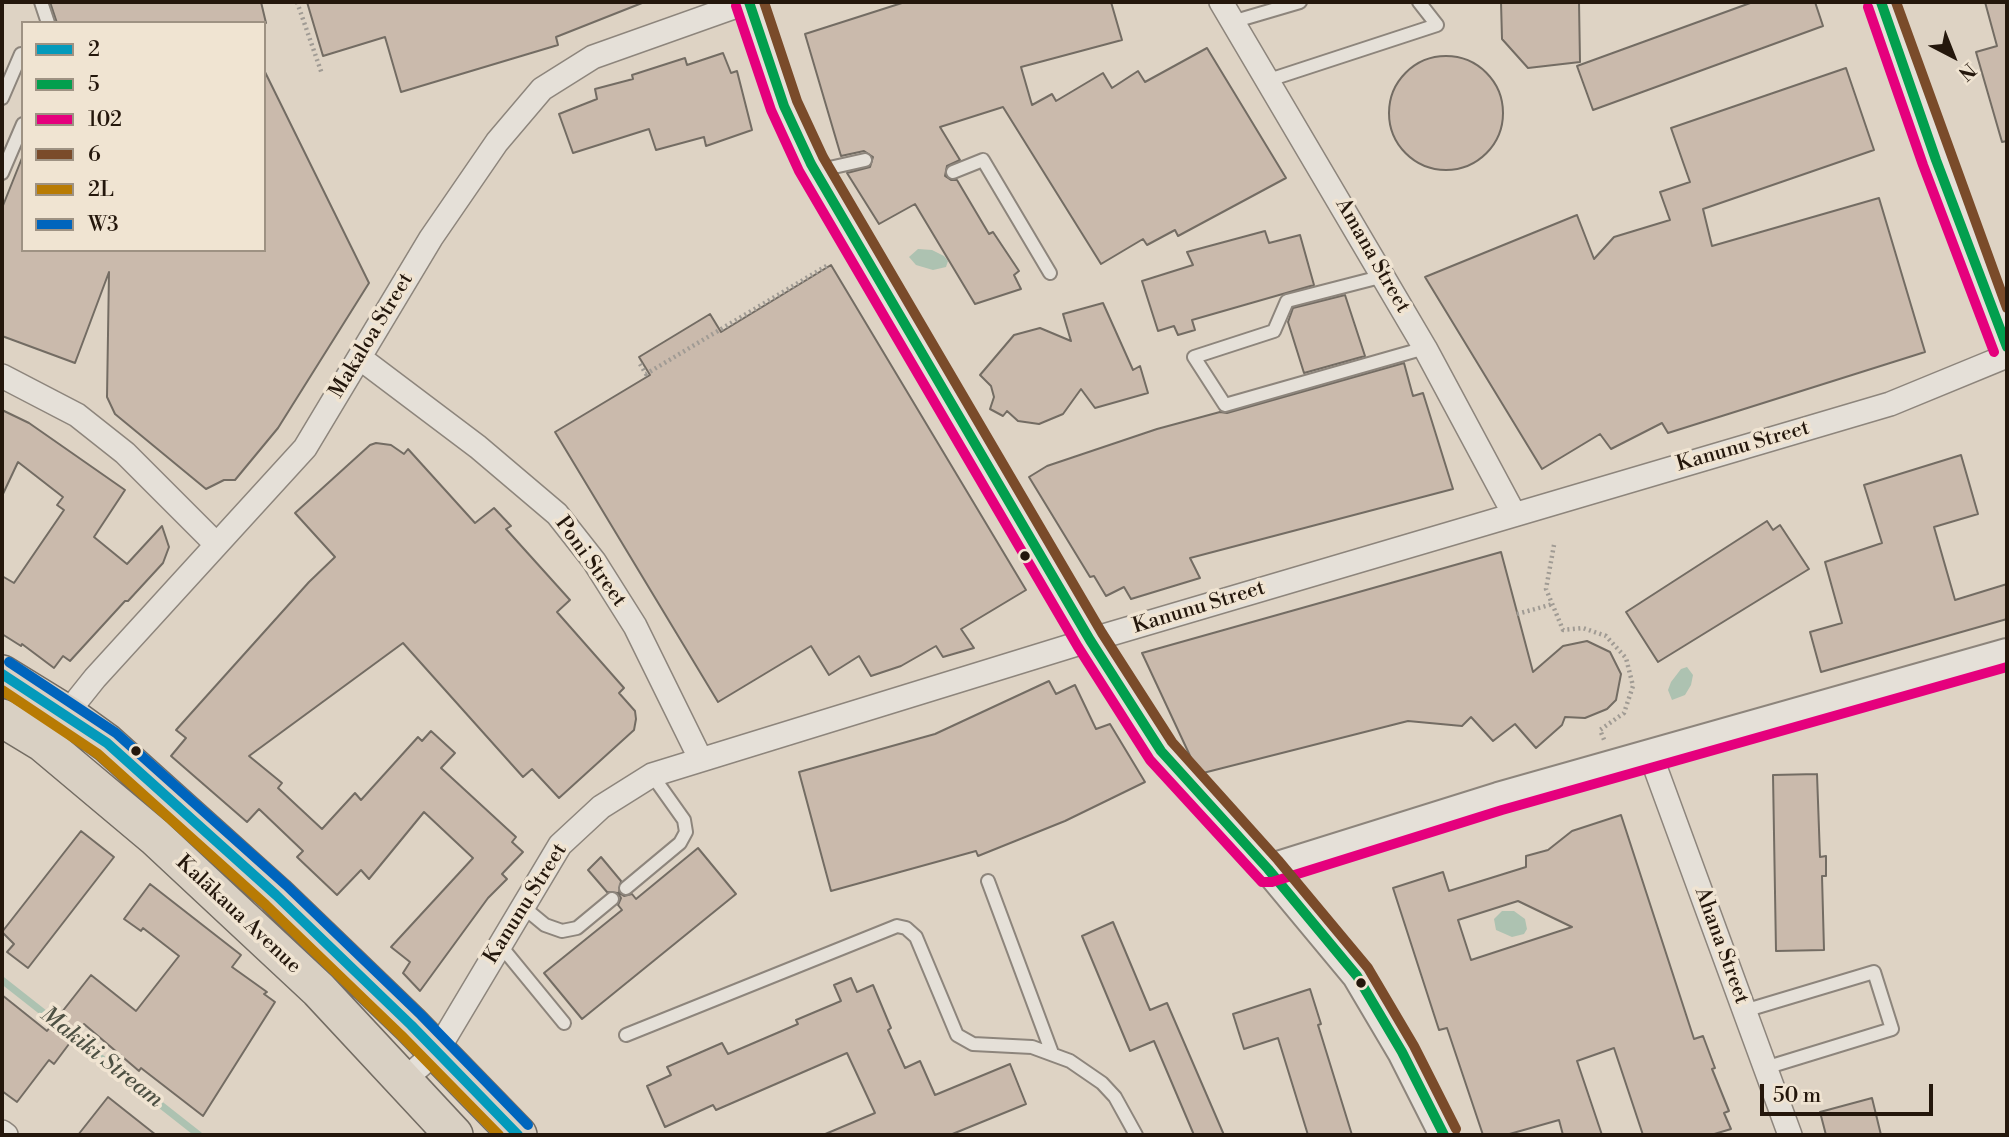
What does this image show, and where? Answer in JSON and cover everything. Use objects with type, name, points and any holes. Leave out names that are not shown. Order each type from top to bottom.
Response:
[{"type":"main road","points":[[1881,2],[2007,347]]},
{"type":"main road","name":"Kalākaua Avenue","points":[[2,674],[67,714],[107,743],[276,895],[437,1051],[518,1135]]},
{"type":"main road","name":"Kalākaua Avenue","points":[[2,718],[43,743],[107,794],[262,936],[319,990],[454,1135]]},
{"type":"street","points":[[749,2],[784,106],[815,172],[1090,640],[1161,751],[1268,869],[1357,976],[1402,1052],[1444,1135]]},
{"type":"street","name":"Makaloa Street","points":[[43,743],[215,543],[305,448],[431,238],[498,142],[542,89],[593,57],[749,2]]},
{"type":"street","name":"Amana Street","points":[[1221,2],[1384,276],[1514,514]]},
{"type":"street","name":"Kanunu Street","points":[[403,1081],[437,1051],[560,845],[601,807],[652,775],[1090,640],[1890,404],[2007,356]]},
{"type":"street","name":"Poni Street","points":[[360,358],[478,447],[557,514],[594,561],[635,626],[701,758]]},
{"type":"street","points":[[2,376],[77,415],[125,453],[215,543]]},
{"type":"street","points":[[1268,869],[1498,797],[1651,756],[1813,706],[2007,653]]},
{"type":"street","name":"Ahana Street","points":[[1651,756],[1790,1135]]},
{"type":"lane","points":[[41,2],[47,21]]},
{"type":"lane","points":[[1232,22],[1300,2]]},
{"type":"lane","points":[[1269,80],[1437,25],[1419,2]]},
{"type":"lane","points":[[2,98],[21,54]]},
{"type":"lane","points":[[2,173],[21,129]]},
{"type":"lane","points":[[815,172],[864,160]]},
{"type":"lane","points":[[953,172],[983,160],[1050,273]]},
{"type":"lane","points":[[1384,276],[1287,301],[1275,331],[1195,357],[1225,405],[1425,348]]},
{"type":"lane","points":[[626,888],[680,843],[686,832],[684,820],[652,775]]},
{"type":"lane","points":[[988,881],[1052,1053]]},
{"type":"lane","points":[[522,906],[545,925],[562,931],[577,928],[612,899]]},
{"type":"lane","points":[[626,1035],[897,926],[916,937],[952,1027],[964,1041],[973,1044],[1022,1045],[1070,1060],[1102,1083],[1127,1113],[1136,1135]]},
{"type":"lane","points":[[500,945],[564,1023]]},
{"type":"lane","points":[[1744,1011],[1874,972],[1892,1029],[1765,1068]]},
{"type":"path","points":[[297,2],[321,74]]},
{"type":"path","points":[[640,364],[646,374],[828,265]]},
{"type":"path","points":[[1554,545],[1546,589],[1563,630],[1584,628],[1606,636],[1626,658],[1633,686],[1624,713],[1600,730],[1615,766]]},
{"type":"path","points":[[1517,614],[1552,604]]},
{"type":"shaded area","points":[[918,249],[932,250],[944,256],[948,261],[946,267],[933,270],[916,265],[909,257]]},
{"type":"shaded area","points":[[1687,667],[1693,675],[1691,685],[1685,695],[1672,700],[1668,690],[1671,682],[1681,669]]},
{"type":"shaded area","points":[[1502,911],[1514,911],[1525,919],[1527,929],[1524,934],[1512,937],[1496,930],[1494,919]]},
{"type":"building","points":[[50,2],[261,2],[266,21],[56,21]]},
{"type":"building","points":[[307,2],[642,3],[556,37],[558,45],[401,92],[385,37],[323,56]]},
{"type":"building","points":[[905,2],[1111,2],[1122,40],[1021,67],[1032,105],[1052,94],[1056,101],[1103,73],[1112,88],[1138,71],[1145,82],[1207,48],[1286,178],[1178,236],[1175,230],[1147,245],[1143,239],[1101,264],[1003,107],[940,127],[960,160],[947,166],[945,176],[957,180],[989,234],[993,232],[1019,271],[1014,275],[1021,289],[975,304],[915,204],[879,224],[847,173],[870,167],[873,157],[864,151],[841,156],[805,34]]},
{"type":"building","points":[[1501,2],[1579,2],[1580,62],[1528,68],[1502,39]]},
{"type":"building","points":[[1753,2],[1815,2],[1823,26],[1593,110],[1577,66]]},
{"type":"building","points":[[1985,2],[2007,2],[2007,141],[2002,142],[1976,52],[1997,46]]},
{"type":"building","points":[[723,53],[731,73],[737,71],[752,130],[706,146],[704,137],[656,150],[649,129],[573,153],[559,114],[597,99],[595,89],[633,79],[632,75],[685,58],[687,65]]},
{"type":"building","points":[[1446,56],[1468,61],[1486,73],[1498,91],[1503,113],[1498,135],[1486,153],[1468,165],[1446,170],[1424,165],[1406,153],[1394,135],[1389,113],[1394,91],[1406,73],[1424,61]]},
{"type":"building","points":[[1846,68],[1874,150],[1703,209],[1712,246],[1879,198],[1925,352],[1668,433],[1662,423],[1611,449],[1600,434],[1542,469],[1425,277],[1577,215],[1594,259],[1614,237],[1670,220],[1660,192],[1690,182],[1671,128]]},
{"type":"building","points":[[266,74],[369,283],[278,428],[235,480],[224,480],[206,489],[115,414],[107,397],[109,272],[75,363],[2,336],[2,208],[21,160],[21,252],[266,252]]},
{"type":"building","points":[[1265,231],[1269,243],[1300,235],[1314,285],[1192,320],[1195,330],[1178,335],[1174,326],[1158,331],[1142,281],[1193,265],[1187,252]]},
{"type":"building","points":[[831,265],[1026,590],[961,629],[974,648],[943,657],[936,646],[901,666],[871,676],[859,656],[829,675],[811,646],[718,702],[555,432],[650,375],[639,357],[710,314],[721,332]]},
{"type":"building","points":[[1345,295],[1365,356],[1304,373],[1288,322],[1293,308]]},
{"type":"building","points":[[1103,303],[1133,370],[1140,366],[1148,393],[1095,408],[1081,389],[1063,414],[1039,424],[1018,421],[1007,411],[1003,416],[990,409],[994,397],[991,386],[980,375],[1014,335],[1040,328],[1071,341],[1063,314]]},
{"type":"building","points":[[1404,363],[1413,396],[1423,393],[1453,489],[1190,558],[1200,578],[1131,599],[1124,587],[1106,596],[1094,576],[1090,577],[1029,477],[1047,466],[1157,429],[1220,412],[1227,413]]},
{"type":"building","points":[[2,410],[29,423],[125,490],[94,537],[127,564],[162,526],[169,547],[163,563],[128,601],[125,601],[70,661],[63,656],[54,668],[22,644],[21,646],[2,634],[2,576],[14,583],[64,510],[57,505],[63,497],[18,462],[2,496]]},
{"type":"building","points":[[370,445],[391,445],[404,454],[408,449],[475,523],[494,508],[511,526],[506,529],[570,600],[557,612],[624,688],[619,693],[635,711],[636,719],[634,730],[559,798],[532,769],[523,777],[403,643],[249,756],[282,783],[278,788],[322,829],[355,793],[361,800],[418,737],[422,741],[431,731],[455,753],[441,768],[516,837],[512,842],[523,852],[502,874],[507,879],[488,898],[420,991],[403,973],[410,962],[391,947],[473,858],[424,812],[369,879],[361,870],[337,895],[297,857],[303,851],[259,809],[247,822],[171,756],[186,738],[176,730],[309,582],[335,557],[295,513]]},
{"type":"building","points":[[1961,455],[1978,514],[1934,527],[1955,600],[2007,584],[2007,619],[1821,672],[1810,632],[1842,623],[1825,562],[1882,543],[1864,485]]},
{"type":"building","points":[[1767,521],[1773,530],[1780,525],[1809,569],[1658,662],[1626,612]]},
{"type":"building","points":[[1501,552],[1533,672],[1563,646],[1587,641],[1610,652],[1621,674],[1616,700],[1607,709],[1585,718],[1565,717],[1562,725],[1536,748],[1515,724],[1493,741],[1471,717],[1462,726],[1408,721],[1203,773],[1192,760],[1142,653]]},
{"type":"building","points":[[1049,681],[1056,694],[1075,685],[1096,729],[1110,724],[1145,782],[1065,821],[978,856],[976,851],[831,891],[799,772],[935,734]]},
{"type":"building","points":[[1817,774],[1820,857],[1826,856],[1826,876],[1822,876],[1824,950],[1776,951],[1773,775]]},
{"type":"building","points":[[1621,815],[1694,1039],[1703,1036],[1715,1068],[1712,1069],[1729,1111],[1724,1113],[1731,1129],[1711,1135],[1643,1135],[1614,1048],[1577,1061],[1602,1135],[1563,1135],[1559,1120],[1506,1135],[1483,1135],[1447,1028],[1439,1030],[1393,888],[1443,872],[1449,891],[1526,867],[1526,856],[1548,850],[1572,831]],"holes":[[[1518,901],[1572,927],[1471,960],[1458,920]]]},
{"type":"building","points":[[81,831],[114,857],[28,968],[7,952],[14,944],[2,932]]},
{"type":"building","points":[[698,848],[736,894],[582,1019],[544,973],[622,910],[618,905],[621,898],[618,893],[607,892],[588,870],[601,857],[621,881],[619,893],[624,896],[632,894],[636,899]]},
{"type":"building","points":[[150,884],[241,955],[232,967],[267,992],[264,994],[275,1002],[203,1116],[141,1068],[139,1071],[84,1024],[54,1064],[49,1060],[17,1102],[2,1091],[2,995],[47,1031],[91,975],[136,1011],[179,956],[143,928],[141,931],[124,919]]},
{"type":"building","points":[[1113,922],[1150,1010],[1167,1003],[1224,1135],[1194,1135],[1154,1041],[1130,1051],[1082,936]]},
{"type":"building","points":[[851,978],[857,992],[873,985],[891,1028],[888,1030],[905,1068],[920,1061],[935,1095],[1010,1064],[1026,1104],[950,1135],[823,1135],[875,1113],[847,1053],[716,1110],[713,1105],[665,1127],[647,1086],[671,1075],[667,1067],[722,1043],[728,1054],[798,1024],[796,1020],[841,1001],[834,985]]},
{"type":"building","points":[[1310,989],[1321,1024],[1318,1025],[1352,1135],[1308,1135],[1278,1038],[1244,1049],[1233,1014]]},
{"type":"building","points":[[108,1097],[156,1135],[78,1135]]},
{"type":"building","points":[[1872,1098],[1881,1135],[1826,1135],[1820,1112]]},
{"type":"waterway","name":"Makiki Stream","points":[[2,980],[199,1135]]},
{"type":"transit line","name":"5","points":[[749,2],[784,106],[811,164],[1090,640],[1161,751],[1268,869],[1357,976],[1402,1052],[1444,1135]]},
{"type":"transit line","name":"6","points":[[764,2],[797,101],[823,157],[1102,633],[1172,742],[1278,860],[1368,968],[1414,1046],[1456,1129]]},
{"type":"transit line","name":"5","points":[[1881,2],[1936,160],[2007,347]]},
{"type":"transit line","name":"6","points":[[1896,2],[2007,308]]},
{"type":"transit line","name":"102","points":[[736,6],[771,110],[799,171],[1078,647],[1150,760],[1262,882],[1272,882],[1502,810],[2007,667]]},
{"type":"transit line","name":"102","points":[[1868,7],[1923,165],[1994,352]]},
{"type":"transit line","name":"W3","points":[[9,662],[116,733],[286,885],[421,1015],[528,1125]]},
{"type":"transit line","name":"2","points":[[2,674],[107,743],[276,895],[411,1025],[518,1135]]},
{"type":"transit line","name":"2L","points":[[2,690],[98,754],[266,905],[401,1035],[499,1135]]}]
